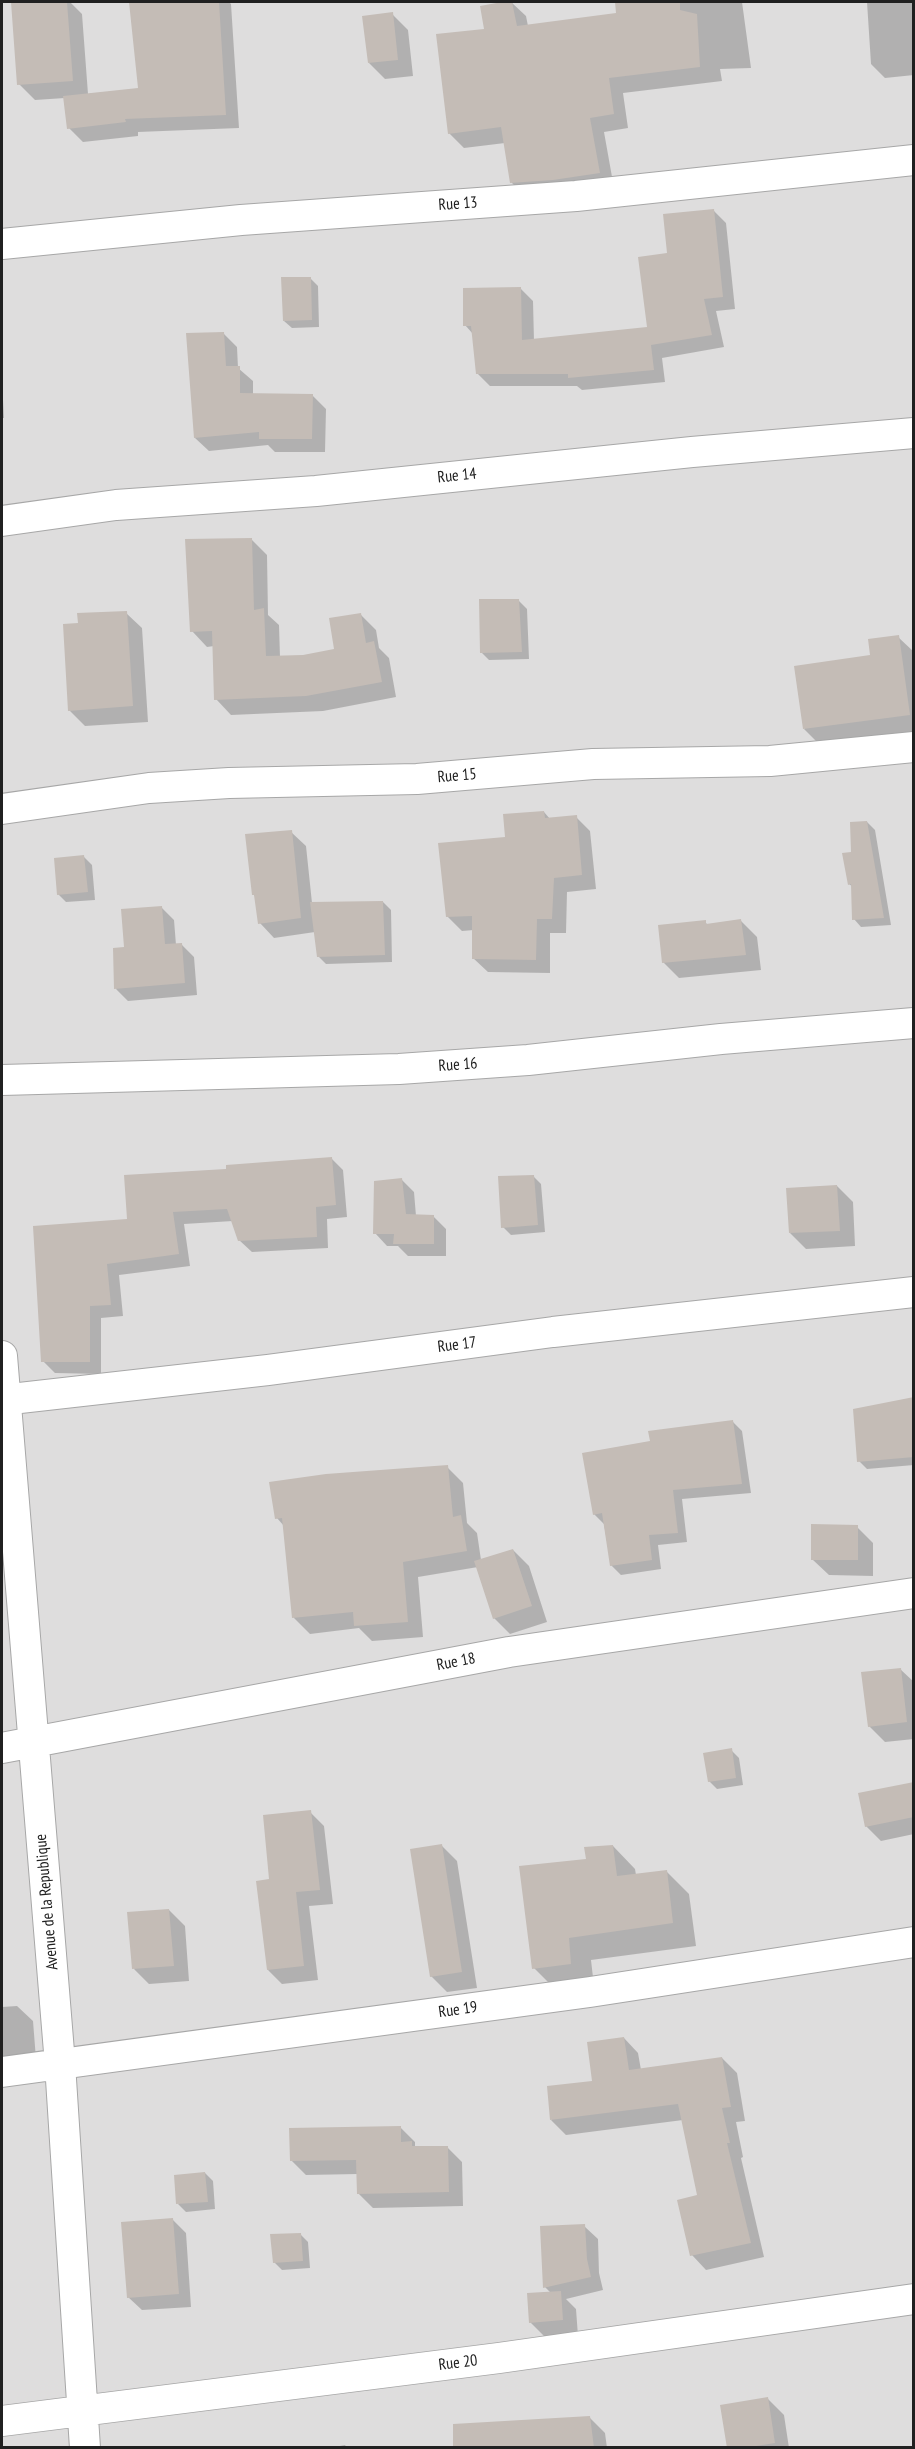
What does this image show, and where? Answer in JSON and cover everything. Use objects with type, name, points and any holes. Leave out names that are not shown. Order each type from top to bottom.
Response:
[{"type":"street","name":"Rue 13","points":[[2,244],[241,220],[576,196],[914,160]]},
{"type":"street","name":"Rue 14","points":[[2,520],[116,505],[316,491],[692,452],[914,434]]},
{"type":"street","name":"Rue 15","points":[[2,809],[149,788],[229,783],[417,779],[593,764],[770,761],[914,747]]},
{"type":"street","name":"Rue 16","points":[[2,1080],[399,1069],[528,1060],[721,1039],[914,1023]]},
{"type":"street","name":"Rue 17","points":[[3,1400],[268,1370],[554,1332],[914,1292]]},
{"type":"street","name":"Avenue de la Republique","points":[[2,1356],[3,1400],[60,2064],[85,2448]]},
{"type":"street","name":"Rue 18","points":[[2,1748],[509,1652],[914,1593]]},
{"type":"street","name":"Rue 19","points":[[2,2072],[590,1992],[914,1942]]},
{"type":"street","name":"Rue 20","points":[[2,2421],[82,2413],[499,2358],[914,2299]]},
{"type":"shaded area","points":[[2,2],[913,2],[913,2447],[2,2447]]},
{"type":"building","points":[[11,2],[67,2],[73,81],[17,85]]},
{"type":"building","points":[[129,2],[219,2],[226,115],[125,119],[126,122],[67,129],[63,96],[138,88]]},
{"type":"building","points":[[512,2],[517,26],[616,13],[615,2],[680,2],[680,10],[697,14],[700,67],[609,78],[614,114],[590,118],[600,173],[510,183],[501,127],[448,134],[436,34],[484,29],[480,6]]},
{"type":"building","points":[[393,12],[398,60],[368,63],[362,16]]},
{"type":"building","points":[[714,209],[723,297],[704,299],[712,335],[651,345],[654,370],[568,378],[568,374],[476,374],[471,326],[463,326],[463,288],[521,287],[522,340],[647,327],[638,257],[667,253],[663,214]]},
{"type":"building","points":[[281,277],[311,277],[312,320],[283,321]]},
{"type":"building","points":[[224,332],[226,366],[240,366],[240,393],[313,394],[312,439],[259,439],[259,432],[194,438],[186,333]]},
{"type":"building","points":[[252,538],[254,610],[264,608],[266,656],[303,655],[334,649],[329,618],[361,613],[366,643],[374,641],[382,682],[306,696],[214,700],[212,631],[190,632],[185,539]]},
{"type":"building","points":[[479,599],[519,599],[522,652],[480,653]]},
{"type":"building","points":[[127,611],[133,706],[68,711],[63,624],[78,623],[77,613]]},
{"type":"building","points":[[899,635],[910,715],[803,729],[794,666],[870,655],[868,639]]},
{"type":"building","points":[[544,811],[545,818],[577,815],[582,875],[554,878],[552,919],[537,919],[536,960],[472,959],[472,916],[446,917],[438,843],[505,837],[503,814]]},
{"type":"building","points":[[867,821],[884,918],[852,920],[851,884],[848,885],[842,853],[851,852],[850,822]]},
{"type":"building","points":[[292,830],[301,918],[258,924],[245,834]]},
{"type":"building","points":[[84,855],[88,892],[57,895],[54,858]]},
{"type":"building","points":[[383,901],[385,955],[317,957],[310,902]]},
{"type":"building","points":[[162,906],[165,944],[182,943],[185,983],[114,989],[113,948],[124,947],[121,909]]},
{"type":"building","points":[[741,919],[746,955],[662,963],[658,925],[706,920],[706,924]]},
{"type":"building","points":[[332,1157],[336,1205],[316,1207],[317,1237],[238,1241],[227,1209],[173,1212],[179,1254],[107,1264],[111,1305],[90,1306],[90,1362],[41,1362],[33,1226],[127,1219],[124,1175],[226,1169],[226,1165]]},
{"type":"building","points":[[534,1175],[538,1225],[501,1228],[498,1176]]},
{"type":"building","points":[[402,1178],[406,1214],[434,1215],[434,1244],[393,1244],[394,1234],[373,1234],[374,1181]]},
{"type":"building","points":[[837,1185],[840,1231],[789,1233],[786,1188]]},
{"type":"building","points":[[914,1397],[914,1457],[857,1462],[853,1409]]},
{"type":"building","points":[[733,1420],[742,1484],[673,1490],[678,1533],[649,1535],[652,1560],[610,1566],[602,1513],[593,1515],[582,1453],[650,1441],[648,1431]]},
{"type":"building","points":[[448,1465],[453,1517],[461,1515],[467,1551],[403,1562],[408,1622],[354,1626],[353,1612],[292,1618],[282,1518],[275,1519],[269,1482],[326,1474]]},
{"type":"building","points":[[811,1524],[858,1525],[858,1560],[811,1560]]},
{"type":"building","points":[[513,1549],[532,1606],[493,1619],[474,1561]]},
{"type":"building","points":[[901,1668],[907,1722],[868,1727],[861,1672]]},
{"type":"building","points":[[732,1748],[736,1778],[708,1782],[703,1753]]},
{"type":"building","points":[[914,1782],[914,1817],[865,1827],[858,1793]]},
{"type":"building","points":[[311,1810],[320,1890],[296,1892],[304,1966],[267,1970],[256,1881],[269,1879],[263,1815]]},
{"type":"building","points":[[442,1844],[462,1972],[430,1977],[410,1849]]},
{"type":"building","points":[[613,1845],[617,1876],[667,1870],[673,1923],[569,1938],[571,1964],[532,1969],[519,1866],[586,1859],[584,1847]]},
{"type":"building","points":[[169,1909],[174,1966],[132,1969],[127,1912]]},
{"type":"building","points":[[624,2037],[629,2070],[722,2057],[731,2107],[722,2108],[730,2143],[727,2143],[751,2243],[690,2256],[677,2200],[697,2195],[678,2104],[550,2120],[547,2086],[592,2081],[587,2042]]},
{"type":"building","points":[[401,2126],[401,2142],[412,2141],[412,2146],[448,2146],[449,2192],[357,2194],[356,2160],[290,2161],[289,2128]]},
{"type":"building","points":[[205,2172],[208,2202],[176,2204],[174,2175]]},
{"type":"building","points":[[173,2218],[179,2294],[127,2298],[121,2222]]},
{"type":"building","points":[[585,2224],[587,2259],[591,2277],[543,2288],[540,2226]]},
{"type":"building","points":[[301,2233],[303,2261],[273,2263],[270,2234]]},
{"type":"building","points":[[561,2291],[563,2320],[529,2323],[527,2293]]},
{"type":"building","points":[[768,2397],[775,2443],[727,2448],[720,2405]]},
{"type":"building","points":[[590,2416],[594,2448],[453,2448],[453,2424]]}]
